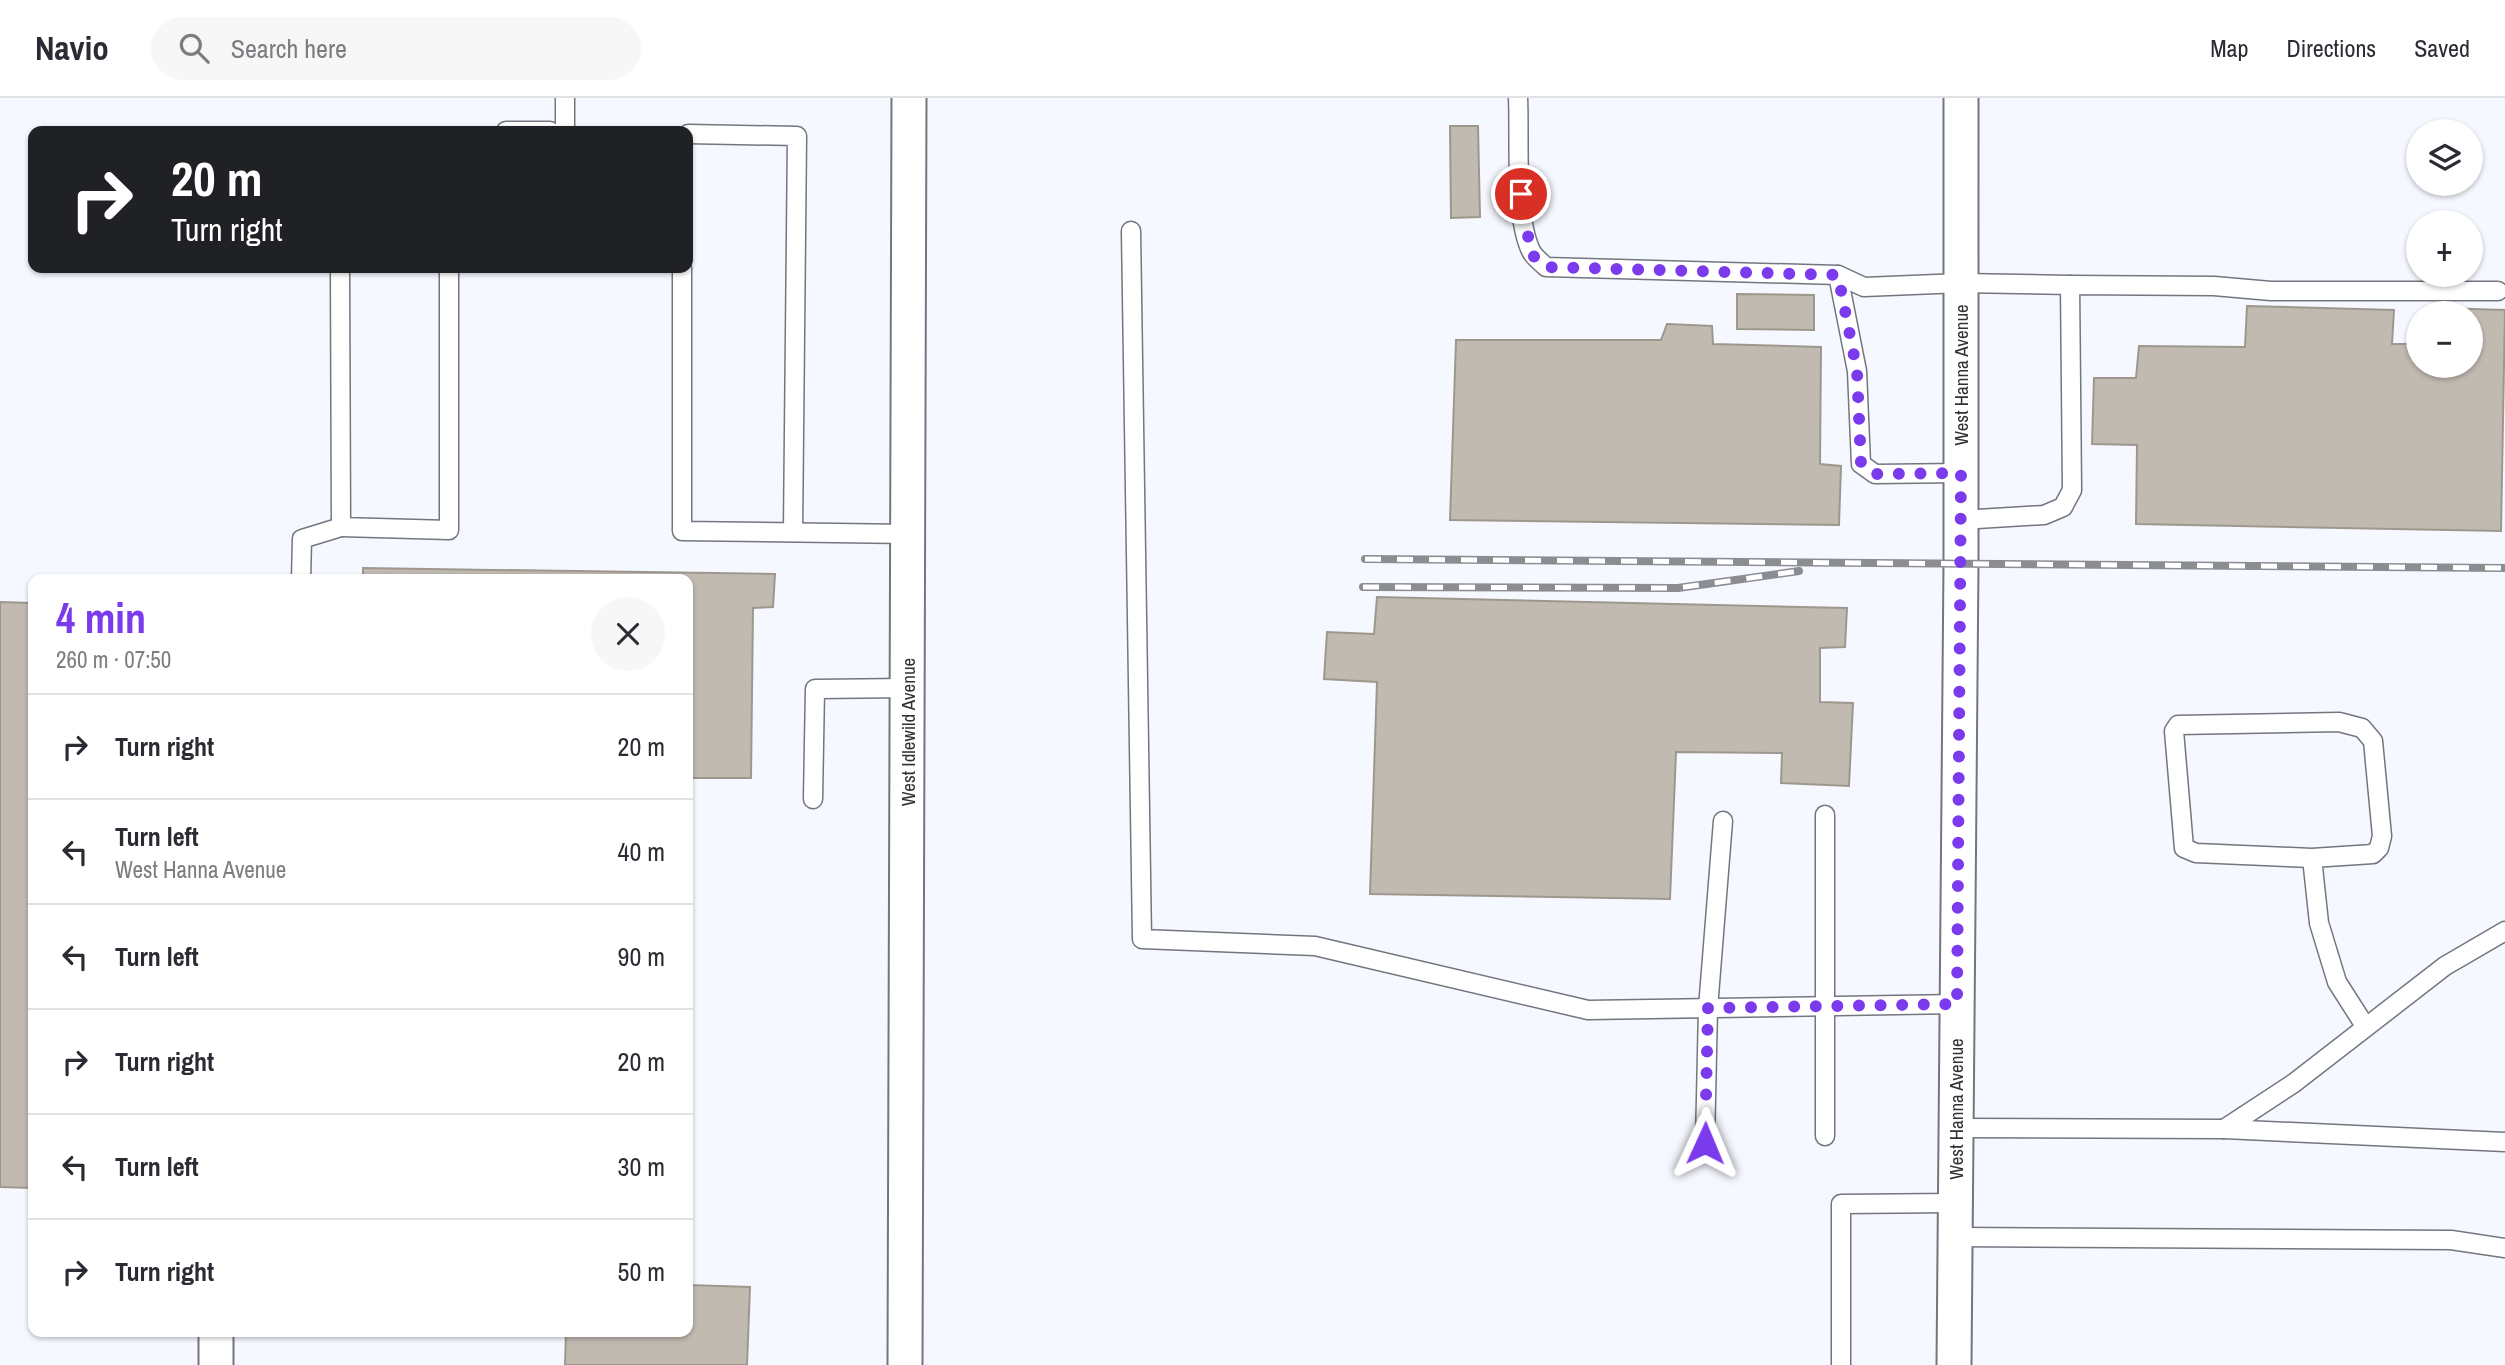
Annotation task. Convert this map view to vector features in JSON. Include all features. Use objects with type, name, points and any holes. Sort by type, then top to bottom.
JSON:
[{"type":"street","name":"West Idlewild Avenue","points":[[905,1365],[909,98]]},
{"type":"street","name":"West Hanna Avenue","points":[[1954,1365],[1961,520],[1961,98]]},
{"type":"street","points":[[216,1337],[216,1365]]},
{"type":"lane","points":[[565,98],[565,126]]},
{"type":"lane","points":[[1518,98],[1521,194],[1527,238],[1531,254],[1546,267],[1838,275],[1864,287],[1961,283],[2214,286],[2270,292],[2498,292]]},
{"type":"lane","points":[[693,134],[797,136],[793,533]]},
{"type":"lane","points":[[1131,231],[1142,939],[1315,946],[1588,1010],[1957,1004]]},
{"type":"lane","points":[[340,273],[341,527]]},
{"type":"lane","points":[[301,574],[302,539],[341,527],[449,530],[449,273]]},
{"type":"lane","points":[[682,273],[682,531],[908,534]]},
{"type":"lane","points":[[1838,275],[1857,371],[1861,464],[1875,474],[1961,473]]},
{"type":"lane","points":[[1961,520],[2044,515],[2063,507],[2072,490],[2070,285]]},
{"type":"lane","points":[[813,799],[815,690],[908,688]]},
{"type":"lane","points":[[2339,722],[2362,728],[2373,741],[2382,836],[2379,848],[2373,854],[2312,858],[2196,853],[2184,848],[2174,731],[2178,725],[2339,722]]},
{"type":"lane","points":[[1825,815],[1825,1136]]},
{"type":"lane","points":[[1705,1143],[1708,1008],[1723,821]]},
{"type":"lane","points":[[2312,858],[2319,923],[2334,970],[2365,1026]]},
{"type":"lane","points":[[2224,1129],[2294,1083],[2445,966],[2505,931]]},
{"type":"lane","points":[[1956,1128],[2224,1129],[2505,1142]]},
{"type":"lane","points":[[1841,1365],[1841,1204],[1955,1203]]},
{"type":"lane","points":[[1955,1237],[2451,1240],[2505,1248]]},
{"type":"building","points":[[1450,126],[1478,126],[1480,217],[1451,218]]},
{"type":"building","points":[[1737,294],[1814,295],[1814,330],[1737,329]]},
{"type":"building","points":[[2247,306],[2394,310],[2392,344],[2406,344],[2406,378],[2483,378],[2483,309],[2505,310],[2501,531],[2136,524],[2137,445],[2092,444],[2094,378],[2136,378],[2139,346],[2245,347]]},
{"type":"building","points":[[1667,324],[1712,326],[1713,344],[1821,347],[1820,464],[1841,466],[1839,525],[1450,520],[1456,340],[1661,340]]},
{"type":"building","points":[[363,568],[775,574],[773,607],[753,608],[751,778],[693,778],[693,574],[363,574]]},
{"type":"building","points":[[1377,597],[1847,608],[1845,647],[1820,648],[1820,702],[1853,703],[1849,786],[1781,783],[1782,753],[1676,752],[1670,899],[1370,894],[1377,682],[1324,679],[1327,632],[1374,634]]},
{"type":"building","points":[[0,602],[28,603],[28,1188],[0,1187]]},
{"type":"building","points":[[693,1285],[750,1287],[747,1365],[565,1365],[566,1337],[693,1337]]},
{"type":"railway","points":[[1365,559],[2505,568]]},
{"type":"railway","points":[[1363,587],[1678,588],[1799,571]]},
{"type":"route","points":[[1521,194],[1531,254],[1546,267],[1838,275],[1857,371],[1861,464],[1875,474],[1961,473],[1957,1004],[1708,1008],[1705,1143]]}]
